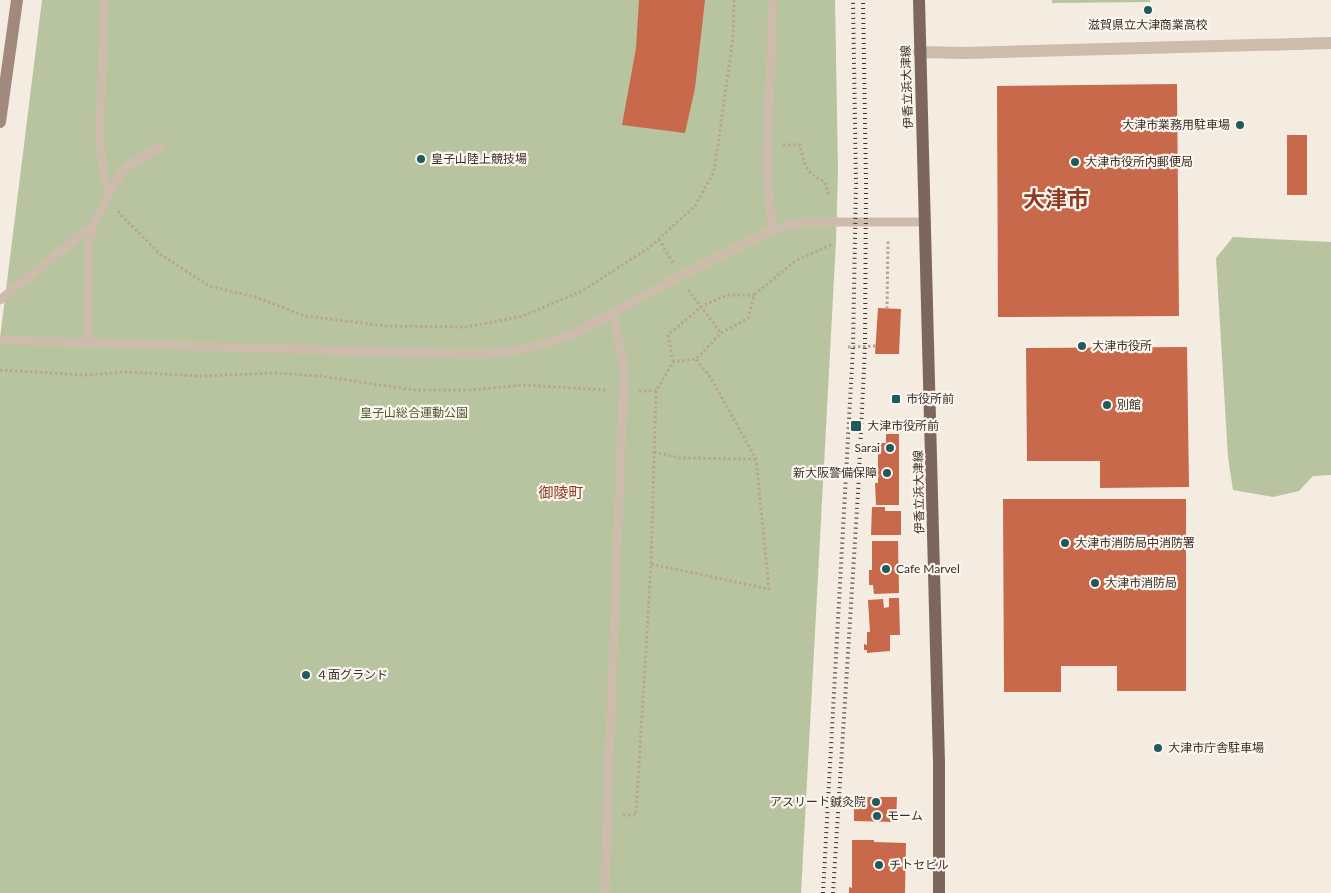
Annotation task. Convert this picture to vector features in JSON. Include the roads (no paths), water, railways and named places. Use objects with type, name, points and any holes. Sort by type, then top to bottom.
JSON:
[{"type":"main road","name":"伊香立浜大津線","points":[[918,0],[926,222],[939,763],[940,893]]},
{"type":"street","points":[[0,122],[17,0]]},
{"type":"street","points":[[919,52],[964,53],[1331,43]]},
{"type":"lane","points":[[104,0],[100,141],[103,171],[109,192]]},
{"type":"lane","points":[[772,230],[767,144],[773,0]]},
{"type":"lane","points":[[88,343],[89,246],[93,225],[121,172],[139,158],[161,147]]},
{"type":"lane","points":[[0,340],[343,352],[490,354],[548,343],[576,333],[680,276],[772,230],[802,222],[926,222]]},
{"type":"lane","points":[[0,300],[93,225]]},
{"type":"lane","points":[[605,893],[606,816],[624,369],[613,314]]},
{"type":"railway","points":[[823,893],[853,347],[856,183],[853,0]]},
{"type":"railway","points":[[833,893],[858,493],[865,347],[866,184],[863,0]]},
{"type":"place","name":"滋賀県立大津商業高校","points":[[1148,10]]},
{"type":"place","name":"大津市業務用駐車場","points":[[1240,125]]},
{"type":"place","name":"皇子山陸上競技場","points":[[421,159]]},
{"type":"place","name":"大津市役所内郵便局","points":[[1075,162]]},
{"type":"place","name":"大津市役所","points":[[1082,346]]},
{"type":"place","name":"市役所前","points":[[896,399]]},
{"type":"place","name":"別館","points":[[1107,405]]},
{"type":"place","name":"大津市役所前","points":[[856,426]]},
{"type":"place","name":"Sarai","points":[[890,448]]},
{"type":"place","name":"新大阪警備保障","points":[[887,473]]},
{"type":"place","name":"大津市消防局中消防署","points":[[1065,543]]},
{"type":"place","name":"Cafe Marvel","points":[[886,569]]},
{"type":"place","name":"大津市消防局","points":[[1095,583]]},
{"type":"place","name":"４面グランド","points":[[306,675]]},
{"type":"place","name":"大津市庁舎駐車場","points":[[1158,748]]},
{"type":"place","name":"アスリート鍼灸院","points":[[876,802]]},
{"type":"place","name":"モーム","points":[[877,816]]},
{"type":"place","name":"チトセビル","points":[[879,865]]},
{"type":"district","name":"大津市","points":[[1056,199]]},
{"type":"district","name":"御陵町","points":[[561,493]]},
{"type":"park label","name":"皇子山総合運動公園","points":[[414,413]]}]
